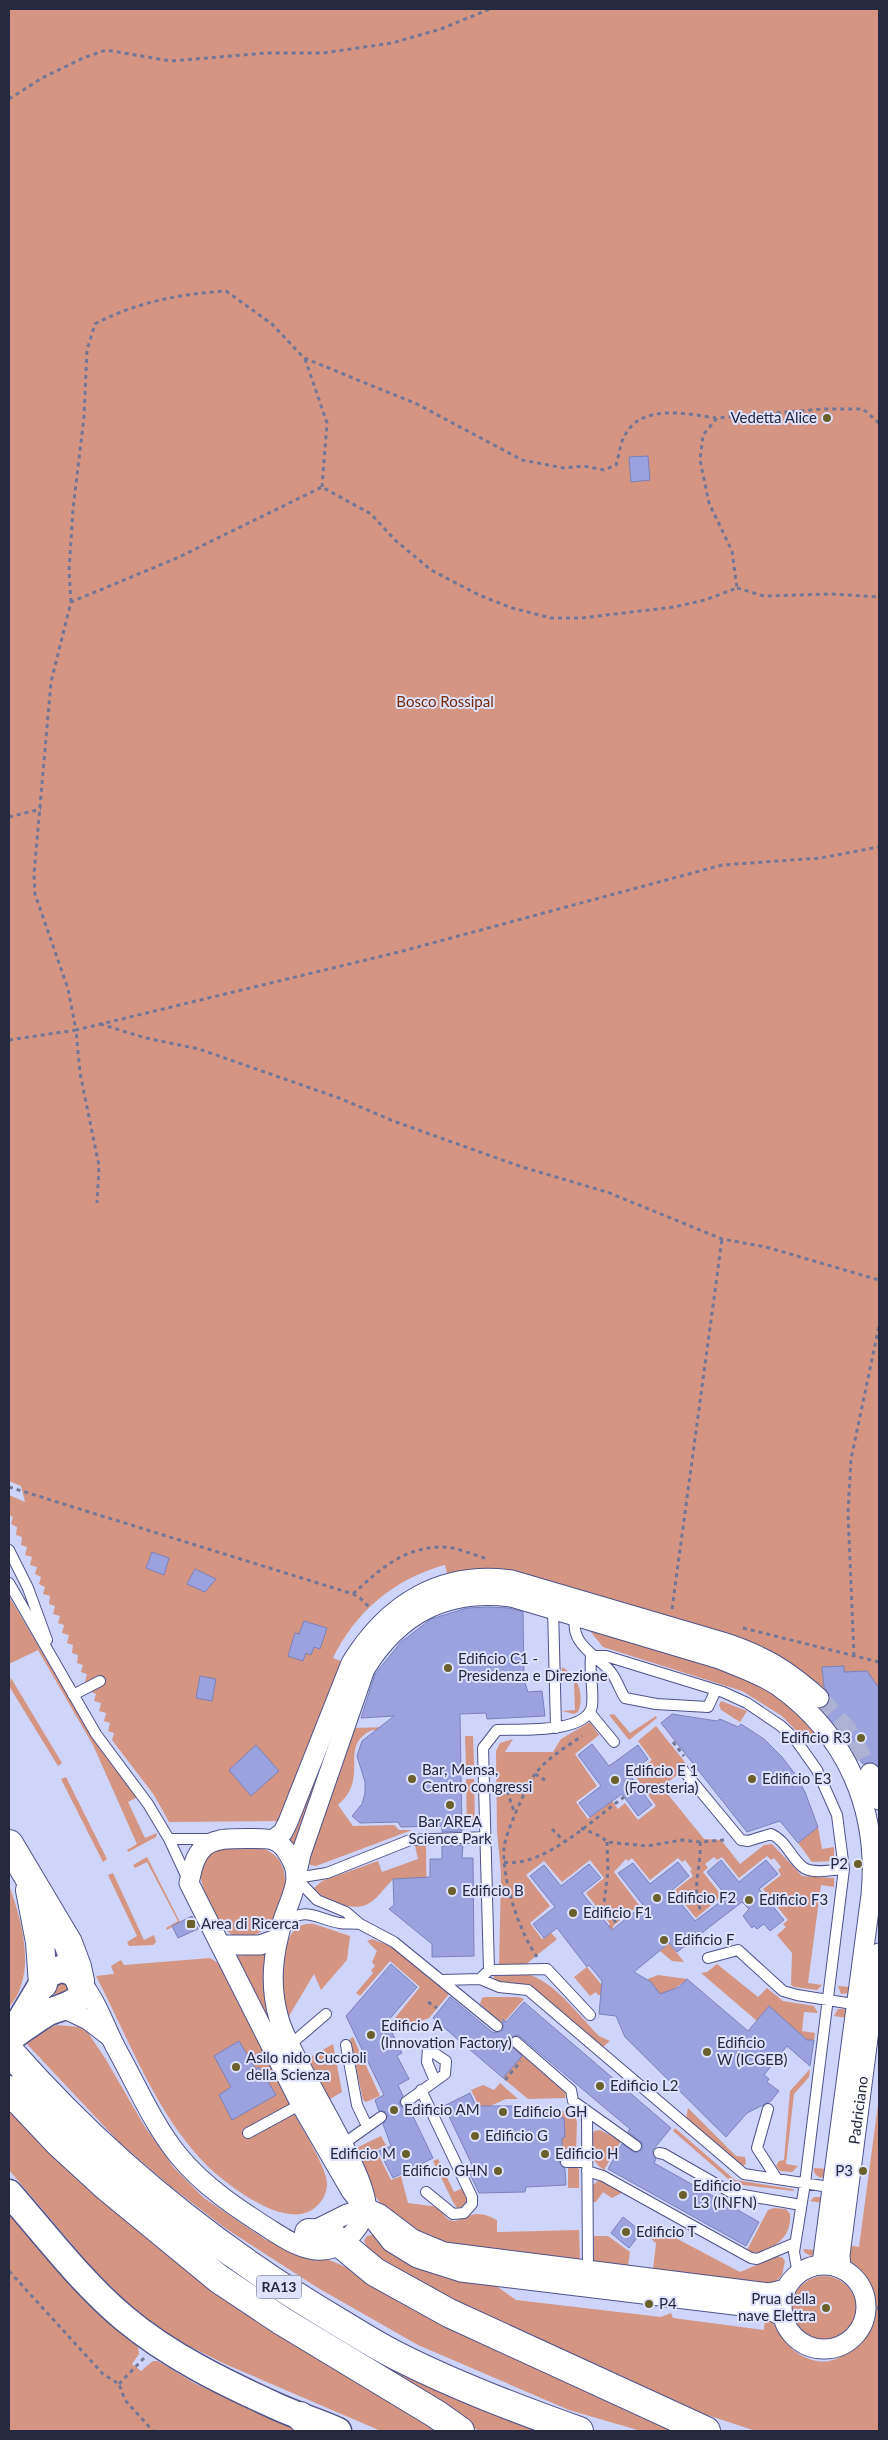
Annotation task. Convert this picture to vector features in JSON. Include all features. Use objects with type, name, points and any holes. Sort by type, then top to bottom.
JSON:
[{"type":"main road","points":[[9,1844],[28,1879],[68,1943],[77,1967],[81,1993],[78,1999],[69,2007],[49,2012],[9,2039]]},
{"type":"main road","points":[[28,1879],[40,1942],[43,1984],[47,2001],[57,2008],[63,2008]]},
{"type":"main road","points":[[9,2039],[49,1974],[60,1969],[72,1972],[80,1982]]},
{"type":"main road","name":"RA13","points":[[13,2076],[59,2143],[107,2187],[218,2279],[282,2321],[436,2414],[460,2431]]},
{"type":"main road","name":"RA13","points":[[13,2076],[95,2142],[146,2188],[217,2244],[284,2290],[396,2356],[487,2398],[579,2431]]},
{"type":"main road","points":[[9,2193],[103,2298],[124,2318],[158,2344],[204,2370],[308,2423],[338,2431]]},
{"type":"main road","points":[[309,2233],[325,2234],[342,2244],[375,2272],[449,2314],[706,2431]]},
{"type":"street","points":[[80,1982],[91,1994],[110,2037],[158,2124],[178,2155],[198,2178],[263,2225],[288,2240],[314,2249],[332,2248],[342,2244],[359,2223],[366,2208],[356,2174],[336,2149],[308,2101],[281,2048],[221,1946],[189,1882],[198,1854],[205,1846],[220,1840],[273,1840],[283,1832],[340,1712],[377,1650],[392,1632],[413,1615],[454,1590],[555,1601],[756,1653],[783,1669],[819,1698]]},
{"type":"street","points":[[555,1601],[576,1616],[719,1659],[750,1671],[776,1686],[798,1702],[834,1742],[861,1794],[872,1844],[871,1895],[864,2005]]},
{"type":"street","points":[[281,2048],[273,1996],[272,1971],[279,1933],[296,1878],[340,1712]]},
{"type":"street","points":[[870,1773],[879,1800]]},
{"type":"street","points":[[273,1840],[284,1849],[291,1860],[296,1878]]},
{"type":"street","points":[[221,1946],[260,1945],[279,1933]]},
{"type":"street","name":"Padriciano","points":[[841,2268],[840,2189],[864,2005],[879,1954]]},
{"type":"street","points":[[63,2008],[88,2020],[110,2037]]},
{"type":"street","points":[[822,2264],[840,2189]]},
{"type":"street","points":[[263,2225],[281,2230],[309,2233],[348,2214],[366,2208],[380,2214],[413,2239],[444,2252],[766,2309],[783,2316]]},
{"type":"street","points":[[588,2279],[769,2293],[792,2281],[809,2267],[822,2264],[841,2268],[852,2275],[860,2284],[873,2308],[857,2334],[847,2343],[828,2349],[808,2346],[796,2339],[788,2328],[783,2316],[783,2297],[792,2281]]},
{"type":"lane","points":[[9,1550],[28,1588],[51,1656]]},
{"type":"lane","points":[[9,1583],[96,1734],[148,1804],[189,1882]]},
{"type":"lane","points":[[555,1601],[556,1728]]},
{"type":"lane","points":[[576,1616],[573,1624],[576,1635],[591,1656],[610,1671],[625,1698],[656,1704],[708,1707],[716,1690]]},
{"type":"lane","points":[[591,1656],[606,1656],[716,1690],[747,1703],[781,1726],[804,1752],[817,1770],[837,1815],[844,1869],[805,2183],[795,2243],[792,2281]]},
{"type":"lane","points":[[489,1970],[483,1748],[497,1730],[556,1728],[579,1721],[590,1713],[592,1704],[591,1656]]},
{"type":"lane","points":[[73,1695],[100,1681]]},
{"type":"lane","points":[[590,1713],[614,1742]]},
{"type":"lane","points":[[683,1770],[741,1840],[748,1841],[771,1834],[778,1837],[804,1868],[814,1870],[844,1869]]},
{"type":"lane","points":[[296,1878],[327,1873],[410,1840],[486,1837]]},
{"type":"lane","points":[[168,1839],[220,1840]]},
{"type":"lane","points":[[296,1878],[317,1900],[346,1912],[360,1924],[394,1942],[497,2026]]},
{"type":"lane","points":[[279,1933],[291,1918],[310,1914],[340,1923],[360,1924]]},
{"type":"lane","points":[[708,1958],[738,1950],[783,1991],[797,1995],[864,2005]]},
{"type":"lane","points":[[480,1979],[489,1970],[547,1969],[590,2014]]},
{"type":"lane","points":[[442,1980],[480,1979],[499,1987],[528,1990],[744,2174],[840,2189]]},
{"type":"lane","points":[[281,2048],[298,2038],[326,2014]]},
{"type":"lane","points":[[516,2042],[571,2090],[573,2101],[587,2113],[636,2146]]},
{"type":"lane","points":[[346,2045],[357,2105],[367,2126]]},
{"type":"lane","points":[[406,2102],[435,2081]]},
{"type":"lane","points":[[421,2090],[472,2197],[472,2204],[464,2213],[453,2214],[426,2192]]},
{"type":"lane","points":[[248,2133],[308,2101]]},
{"type":"lane","points":[[768,2108],[757,2148],[777,2179]]},
{"type":"lane","points":[[587,2113],[588,2279]]},
{"type":"lane","points":[[336,2149],[381,2117]]},
{"type":"lane","points":[[659,2153],[664,2154],[732,2193],[801,2204]]},
{"type":"lane","points":[[566,2162],[587,2166],[751,2258],[757,2259],[795,2243]]},
{"type":"path","points":[[9,99],[42,78],[83,58],[106,50],[171,61],[267,53],[323,53],[392,43],[442,29],[490,9]]},
{"type":"path","points":[[97,1203],[99,1166],[80,1073],[76,1030],[68,989],[35,894],[34,874],[51,682],[71,602],[69,571],[73,509],[84,416],[87,350],[95,324],[112,315],[161,298],[226,291],[272,324],[304,358],[327,423],[322,487]]},
{"type":"path","points":[[304,358],[417,404],[522,460],[564,468],[583,466],[604,470],[616,465],[625,435],[645,417],[677,412],[717,418],[822,409],[863,408],[879,423]]},
{"type":"path","points":[[717,418],[703,435],[700,460],[709,504],[732,551],[737,588]]},
{"type":"path","points":[[322,487],[371,514],[395,540],[431,570],[487,598],[512,608],[551,618],[581,618],[674,607],[705,600],[737,588],[764,596],[830,594],[879,598]]},
{"type":"path","points":[[71,602],[177,558],[322,487]]},
{"type":"path","points":[[9,817],[41,810]]},
{"type":"path","points":[[9,1040],[76,1030],[399,952],[722,865],[820,858],[879,846]]},
{"type":"path","points":[[99,1023],[146,1038],[199,1049],[339,1098],[396,1122],[522,1167],[607,1192],[722,1239],[766,1247],[879,1280]]},
{"type":"path","points":[[672,1610],[722,1239]]},
{"type":"path","points":[[854,1656],[848,1513],[851,1459],[879,1326]]},
{"type":"path","points":[[9,1486],[360,1598],[368,1606]]},
{"type":"path","points":[[547,1969],[528,1943],[516,1912],[505,1862],[504,1847],[515,1814],[535,1774],[560,1752],[588,1732]]},
{"type":"path","points":[[673,1742],[685,1757]]},
{"type":"path","points":[[535,1774],[545,1780]]},
{"type":"path","points":[[507,1791],[515,1814]]},
{"type":"path","points":[[505,1862],[527,1861],[548,1853],[624,1797]]},
{"type":"path","points":[[581,1828],[602,1837],[606,1842],[608,1870],[604,1904],[616,1923]]},
{"type":"path","points":[[552,1829],[564,1840]]},
{"type":"path","points":[[606,1842],[647,1846],[682,1840],[722,1842],[734,1832]]},
{"type":"path","points":[[700,1842],[697,1893],[698,1904],[702,1912]]},
{"type":"path","points":[[428,2002],[437,2008]]},
{"type":"path","points":[[505,2080],[525,2056]]},
{"type":"path","points":[[9,2271],[102,2374],[119,2384],[125,2400],[152,2431]]},
{"type":"path","points":[[119,2384],[158,2344]]},
{"type":"green space","name":"Bosco Rossipal","points":[[9,9],[879,9],[879,1688],[866,1671],[844,1672],[822,1667],[824,1685],[831,1688],[825,1694],[448,1577],[445,1565],[409,1579],[378,1599],[342,1641],[333,1658],[345,1663],[281,1821],[169,1822],[154,1795],[112,1740],[114,1733],[108,1731],[110,1723],[104,1721],[106,1713],[99,1711],[101,1703],[94,1701],[96,1694],[89,1691],[85,1682],[87,1674],[81,1672],[83,1665],[77,1663],[78,1655],[72,1653],[73,1645],[67,1643],[69,1635],[62,1633],[64,1625],[58,1623],[60,1616],[53,1614],[55,1606],[49,1604],[50,1596],[43,1594],[45,1587],[39,1584],[41,1577],[35,1574],[37,1567],[30,1565],[32,1557],[25,1555],[27,1547],[21,1545],[22,1537],[16,1535],[17,1527],[11,1524],[13,1517],[9,1515],[9,1495],[25,1502],[21,1486],[9,1481]]},
{"type":"green space","points":[[9,1596],[95,1742],[138,1797],[128,1802],[145,1838],[157,1833],[156,1837],[128,1852],[127,1850],[137,1844],[93,1745],[38,1650],[9,1664]]},
{"type":"green space","points":[[593,1627],[692,1655],[749,1677],[779,1695],[805,1716],[826,1741],[843,1769],[856,1800],[863,1832],[867,1865],[858,1963],[851,1993],[841,1994],[838,1986],[851,1987],[860,1920],[864,1857],[860,1826],[853,1796],[839,1766],[819,1736],[809,1744],[782,1716],[742,1691],[603,1647],[590,1631]]},
{"type":"green space","points":[[562,1667],[572,1675],[579,1686],[580,1706],[578,1712],[574,1714],[562,1711],[575,1710],[574,1681],[561,1681]]},
{"type":"green space","points":[[11,1678],[62,1763],[58,1766],[9,1686]]},
{"type":"green space","points":[[721,1701],[747,1711],[740,1722],[721,1710],[719,1705]]},
{"type":"green space","points":[[614,1714],[630,1733],[656,1716],[657,1718],[629,1740],[609,1715]]},
{"type":"green space","points":[[590,1722],[599,1735],[575,1754],[597,1786],[576,1802],[588,1819],[612,1801],[618,1809],[625,1803],[638,1820],[656,1806],[634,1774],[652,1760],[638,1741],[656,1726],[688,1766],[662,1787],[704,1839],[721,1840],[740,1864],[764,1845],[772,1844],[802,1876],[834,1878],[834,1887],[821,1885],[808,1983],[822,1985],[817,1990],[791,1985],[792,1953],[777,1935],[786,1927],[783,1924],[788,1920],[763,1889],[781,1875],[778,1870],[781,1867],[774,1858],[771,1860],[767,1856],[739,1878],[722,1857],[717,1860],[714,1857],[705,1864],[708,1868],[703,1872],[722,1896],[696,1918],[674,1891],[693,1876],[690,1871],[692,1869],[685,1860],[682,1862],[678,1858],[650,1880],[632,1858],[628,1861],[626,1859],[614,1872],[639,1905],[614,1925],[612,1930],[621,1942],[604,1929],[610,1924],[586,1893],[604,1878],[590,1860],[562,1882],[544,1861],[526,1875],[550,1906],[530,1923],[542,1939],[551,1933],[557,1939],[525,1965],[499,1967],[501,1873],[497,1832],[496,1751],[500,1743],[513,1739],[505,1752],[553,1752],[561,1739]]},
{"type":"green space","points":[[394,1727],[381,1731],[372,1730],[362,1737],[357,1745],[355,1754],[352,1783],[348,1794],[338,1805],[353,1826],[394,1825],[399,1830],[412,1830],[316,1866],[310,1865],[306,1860],[351,1728]]},
{"type":"green space","points":[[334,1733],[295,1844],[291,1843],[287,1836]]},
{"type":"green space","points":[[465,1736],[473,1736],[474,1765],[466,1765]]},
{"type":"green space","points":[[66,1777],[107,1859],[103,1862],[61,1779]]},
{"type":"green space","points":[[466,1779],[474,1779],[475,1821],[472,1827],[467,1829]]},
{"type":"green space","points":[[818,1827],[822,1849],[834,1847],[834,1861],[812,1862],[798,1843]]},
{"type":"green space","points":[[415,1846],[426,1846],[427,1924],[409,1878],[393,1879],[375,1899],[363,1906],[356,1907],[334,1902],[314,1888],[322,1881],[378,1861],[382,1872],[418,1859]]},
{"type":"green space","points":[[257,1847],[275,1856],[284,1871],[284,1890],[279,1909],[268,1925],[254,1936],[239,1937],[223,1927],[216,1916],[201,1881],[201,1866],[204,1859],[210,1853],[218,1849]]},
{"type":"green space","points":[[147,1857],[180,1922],[167,1930],[166,1928],[178,1921],[147,1862],[135,1868],[133,1865]]},
{"type":"green space","points":[[113,1873],[144,1940],[154,1935],[156,1942],[153,1945],[129,1946],[127,1942],[137,1936],[108,1875]]},
{"type":"green space","points":[[9,1885],[21,1924],[25,1965],[19,1991],[9,2008]]},
{"type":"green space","points":[[305,1924],[314,1924],[350,1936],[347,1960],[321,1990],[314,1974],[289,2016],[294,2035],[279,1996],[279,1982],[289,1938],[298,1927]]},
{"type":"green space","points":[[372,1939],[393,1947],[450,1993],[429,2018],[395,2031],[391,2023],[420,1987],[390,1961],[360,1996],[356,1993],[373,1973],[371,1970],[375,1966],[372,1962],[377,1951],[367,1941]]},
{"type":"green space","points":[[669,1943],[684,1962],[672,1961],[660,1951]]},
{"type":"green space","points":[[269,1953],[276,2037],[235,1956]]},
{"type":"green space","points":[[210,1958],[220,1964],[290,2104],[242,2130],[248,2138],[294,2113],[320,2161],[327,2181],[327,2188],[323,2199],[318,2205],[307,2212],[294,2214],[265,2207],[225,2181],[195,2153],[162,2106],[147,2080],[96,1976],[114,1974],[111,1966],[121,1960],[124,1965]]},
{"type":"green space","points":[[717,1964],[758,1997],[767,1988],[783,2001],[814,2006],[818,2013],[804,2012],[802,2031],[815,2033],[814,2040],[807,2040],[769,2007],[757,2021],[701,1973],[707,1972]]},
{"type":"green space","points":[[587,1967],[609,1994],[598,1995],[596,1992],[590,1996],[574,1977]]},
{"type":"green space","points":[[524,1974],[534,1976],[544,1982],[564,1999],[599,2036],[610,2041],[602,2048],[530,1986],[501,1983],[494,1978],[494,1976]]},
{"type":"green space","points":[[658,1975],[687,1979],[655,2000],[655,1987],[649,1981],[643,1981]]},
{"type":"green space","points":[[62,1978],[71,1991],[56,1996],[52,1989]]},
{"type":"green space","points":[[518,1997],[524,1999],[505,2021],[501,2022],[480,2004],[482,1998]]},
{"type":"green space","points":[[838,2009],[844,2009],[849,2015],[829,2172],[821,2178],[817,2176],[814,2168],[828,2169],[847,2018],[834,2016]]},
{"type":"green space","points":[[57,2025],[79,2027],[88,2033],[105,2058],[145,2127],[174,2168],[204,2198],[266,2240],[298,2248],[339,2264],[682,2431],[641,2431],[569,2410],[418,2345],[318,2288],[225,2228],[170,2186],[119,2142],[26,2043],[45,2030]]},
{"type":"green space","points":[[353,2037],[380,2096],[366,2102],[363,2100],[350,2039]]},
{"type":"green space","points":[[333,2044],[342,2092],[330,2099],[344,2127],[299,2045],[309,2058]]},
{"type":"green space","points":[[513,2046],[566,2092],[565,2098],[528,2099],[503,2078]]},
{"type":"green space","points":[[810,2069],[809,2077],[794,2094],[786,2164],[798,2166],[792,2172],[780,2171],[776,2166],[779,2161],[784,2160],[790,2091]]},
{"type":"green space","points":[[500,2083],[518,2099],[506,2099],[481,2110],[471,2090],[483,2085],[494,2090]]},
{"type":"green space","points":[[879,2097],[879,2431],[756,2431],[698,2412],[414,2285],[370,2252],[364,2241],[367,2236],[372,2235],[396,2254],[488,2280],[516,2300],[661,2317],[671,2313],[673,2318],[764,2330],[765,2314],[788,2345],[799,2354],[818,2361],[835,2360],[848,2351],[858,2337],[864,2319],[865,2299],[860,2279],[849,2259],[847,2245],[859,2247]]},
{"type":"green space","points":[[9,2106],[445,2431],[381,2431],[225,2364],[173,2338],[145,2320],[92,2268],[9,2170]]},
{"type":"green space","points":[[688,2108],[736,2156],[745,2157],[746,2164],[742,2166],[686,2119]]},
{"type":"green space","points":[[543,2111],[567,2111],[574,2114],[577,2122],[576,2157],[562,2157],[562,2138],[542,2118]]},
{"type":"green space","points":[[675,2128],[735,2180],[793,2189],[794,2191],[734,2184],[673,2131]]},
{"type":"green space","points":[[600,2130],[621,2141],[604,2170],[593,2158],[590,2147],[594,2131]]},
{"type":"green space","points":[[381,2136],[386,2145],[376,2150],[391,2180],[401,2176],[408,2203],[439,2207],[444,2215],[452,2221],[478,2214],[488,2216],[497,2220],[497,2232],[579,2230],[580,2260],[491,2253],[462,2248],[434,2240],[408,2228],[386,2210],[368,2185],[354,2149]]},
{"type":"green space","points":[[438,2159],[454,2192],[463,2188],[467,2198],[464,2206],[457,2208],[453,2202],[433,2161]]},
{"type":"green space","points":[[568,2166],[576,2166],[579,2169],[579,2188],[568,2188]]},
{"type":"green space","points":[[598,2181],[603,2181],[623,2192],[612,2198],[603,2192],[596,2202],[592,2202],[593,2185]]},
{"type":"green space","points":[[814,2197],[820,2197],[825,2203],[818,2250],[811,2256],[805,2253],[803,2249],[817,2250],[823,2203],[810,2201]]},
{"type":"green space","points":[[774,2208],[786,2209],[790,2214],[789,2227],[784,2237],[781,2241],[762,2251],[754,2253],[747,2250],[768,2210]]},
{"type":"green space","points":[[9,2214],[92,2307],[138,2347],[139,2354],[132,2364],[141,2371],[153,2361],[158,2361],[194,2383],[300,2431],[9,2431]]},
{"type":"green space","points":[[651,2225],[740,2272],[776,2257],[782,2257],[785,2261],[782,2275],[774,2284],[653,2270],[656,2243],[645,2234]]},
{"type":"green space","points":[[594,2236],[608,2236],[630,2252],[628,2266],[594,2262]]},
{"type":"green space","points":[[211,2258],[295,2310],[549,2431],[479,2431],[291,2314]]},
{"type":"green space","points":[[824,2276],[836,2279],[847,2285],[853,2296],[856,2308],[853,2320],[847,2331],[836,2337],[824,2340],[812,2337],[801,2331],[795,2320],[792,2308],[795,2296],[801,2285],[812,2279]]},
{"type":"building","points":[[648,456],[650,480],[631,482],[629,457]]},
{"type":"building","points":[[152,1552],[169,1558],[164,1575],[146,1568]]},
{"type":"building","points":[[195,1569],[216,1579],[205,1592],[187,1584]]},
{"type":"building","name":"Edificio C1 - Presidenza e Direzione","points":[[467,1608],[509,1608],[523,1612],[524,1680],[528,1692],[542,1691],[545,1716],[487,1719],[486,1713],[460,1714],[462,1831],[442,1832],[442,1826],[401,1827],[398,1822],[360,1823],[352,1816],[362,1804],[365,1793],[365,1782],[357,1756],[362,1741],[394,1716],[361,1718],[375,1674],[401,1642],[431,1619]]},
{"type":"building","points":[[304,1621],[327,1628],[320,1649],[314,1647],[311,1655],[306,1653],[303,1661],[288,1656],[295,1633],[299,1634]]},
{"type":"building","name":"Edificio R3","points":[[844,1666],[844,1672],[867,1671],[879,1688],[879,1767],[872,1762],[863,1764],[821,1709],[827,1706],[830,1700],[829,1694],[824,1687],[822,1667]]},
{"type":"building","points":[[200,1676],[216,1679],[212,1701],[196,1698]]},
{"type":"building","name":"Edificio E3","points":[[672,1714],[717,1721],[720,1719],[738,1727],[741,1724],[764,1739],[782,1757],[795,1774],[805,1792],[818,1827],[798,1843],[780,1821],[747,1832],[661,1723]]},
{"type":"building","name":"Edificio E 1 (Foresteria)","points":[[592,1744],[609,1766],[638,1745],[648,1759],[629,1774],[652,1805],[638,1816],[622,1794],[590,1817],[579,1803],[601,1786],[578,1755]]},
{"type":"building","points":[[256,1745],[279,1771],[251,1796],[229,1770]]},
{"type":"building","name":"Edificio B","points":[[463,1845],[462,1858],[473,1858],[474,1956],[432,1957],[432,1944],[389,1909],[394,1905],[393,1879],[430,1877],[430,1859],[442,1859],[442,1846]]},
{"type":"building","points":[[721,1860],[739,1882],[766,1860],[778,1874],[759,1889],[784,1920],[770,1931],[764,1924],[757,1929],[754,1926],[752,1928],[743,1916],[749,1909],[742,1902],[677,1952],[669,1943],[634,1972],[651,1982],[660,1994],[679,1987],[687,1979],[748,2031],[769,2006],[807,2040],[814,2040],[810,2066],[787,2046],[764,2075],[769,2079],[767,2082],[779,2091],[771,2101],[747,2113],[726,2137],[625,2037],[616,2016],[599,2014],[602,1981],[589,1965],[587,1967],[557,1928],[544,1938],[533,1924],[555,1907],[530,1876],[544,1865],[561,1886],[589,1864],[601,1878],[582,1893],[612,1930],[643,1905],[618,1873],[633,1863],[650,1884],[678,1862],[689,1876],[671,1891],[695,1921],[727,1897],[707,1872]]},
{"type":"building","points":[[192,1916],[198,1929],[178,1938],[172,1926]]},
{"type":"building","points":[[391,1964],[417,1987],[387,2022],[402,2053],[397,2056],[409,2079],[398,2085],[403,2096],[399,2103],[403,2108],[409,2108],[433,2158],[393,2178],[379,2151],[391,2146],[383,2124],[388,2116],[384,2111],[379,2111],[375,2100],[384,2095],[346,2016]]},
{"type":"building","points":[[450,1997],[492,2032],[496,2033],[503,2030],[503,2019],[506,2022],[524,2002],[671,2128],[652,2151],[656,2159],[654,2163],[759,2222],[746,2246],[608,2169],[622,2144],[636,2153],[642,2150],[642,2143],[628,2132],[630,2129],[518,2035],[511,2037],[509,2044],[522,2056],[503,2078],[433,2018]]},
{"type":"building","points":[[239,2041],[256,2069],[259,2067],[276,2095],[232,2120],[219,2095],[231,2087],[214,2056]]},
{"type":"building","points":[[470,2093],[476,2106],[517,2106],[518,2115],[542,2114],[542,2118],[564,2118],[565,2137],[562,2138],[562,2156],[559,2162],[565,2169],[566,2185],[526,2187],[525,2192],[479,2193],[469,2172],[474,2169],[444,2106]]},
{"type":"building","name":"Edificio T","points":[[623,2217],[642,2232],[629,2248],[611,2233]]},
{"type":"tunnel","points":[[819,1698],[847,1729],[870,1773]]},
{"type":"place","name":"Vedetta Alice","points":[[827,418]]},
{"type":"place","name":"Edificio C1 - Presidenza e Direzione","points":[[448,1668]]},
{"type":"place","name":"Edificio R3","points":[[861,1738]]},
{"type":"place","name":"Bar, Mensa, Centro congressi","points":[[412,1779]]},
{"type":"place","name":"Edificio E3","points":[[752,1779]]},
{"type":"place","name":"Edificio E 1 (Foresteria)","points":[[615,1780]]},
{"type":"place","name":"Bar AREA Science Park","points":[[450,1805]]},
{"type":"place","name":"P2","points":[[858,1864]]},
{"type":"place","name":"Edificio B","points":[[452,1891]]},
{"type":"place","name":"Edificio F2","points":[[657,1898]]},
{"type":"place","name":"Edificio F3","points":[[749,1900]]},
{"type":"place","name":"Edificio F1","points":[[573,1913]]},
{"type":"place","name":"Area di Ricerca","points":[[191,1924]]},
{"type":"place","name":"Edificio F","points":[[664,1940]]},
{"type":"place","name":"Edificio A (Innovation Factory)","points":[[371,2035]]},
{"type":"place","name":"Edificio W (ICGEB)","points":[[707,2052]]},
{"type":"place","name":"Asilo nido Cuccioli della Scienza","points":[[236,2067]]},
{"type":"place","name":"Edificio L2","points":[[600,2086]]},
{"type":"place","name":"Edificio AM","points":[[394,2110]]},
{"type":"place","name":"Edificio GH","points":[[503,2112]]},
{"type":"place","name":"Edificio G","points":[[475,2136]]},
{"type":"place","name":"Edificio M","points":[[406,2154]]},
{"type":"place","name":"Edificio H","points":[[545,2154]]},
{"type":"place","name":"Edificio GHN","points":[[498,2171]]},
{"type":"place","name":"P3","points":[[863,2171]]},
{"type":"place","name":"Edificio L3 (INFN)","points":[[683,2195]]},
{"type":"place","name":"Edificio T","points":[[626,2232]]},
{"type":"place","name":"P4","points":[[649,2304]]},
{"type":"place","name":"Prua della nave Elettra","points":[[826,2308]]}]
